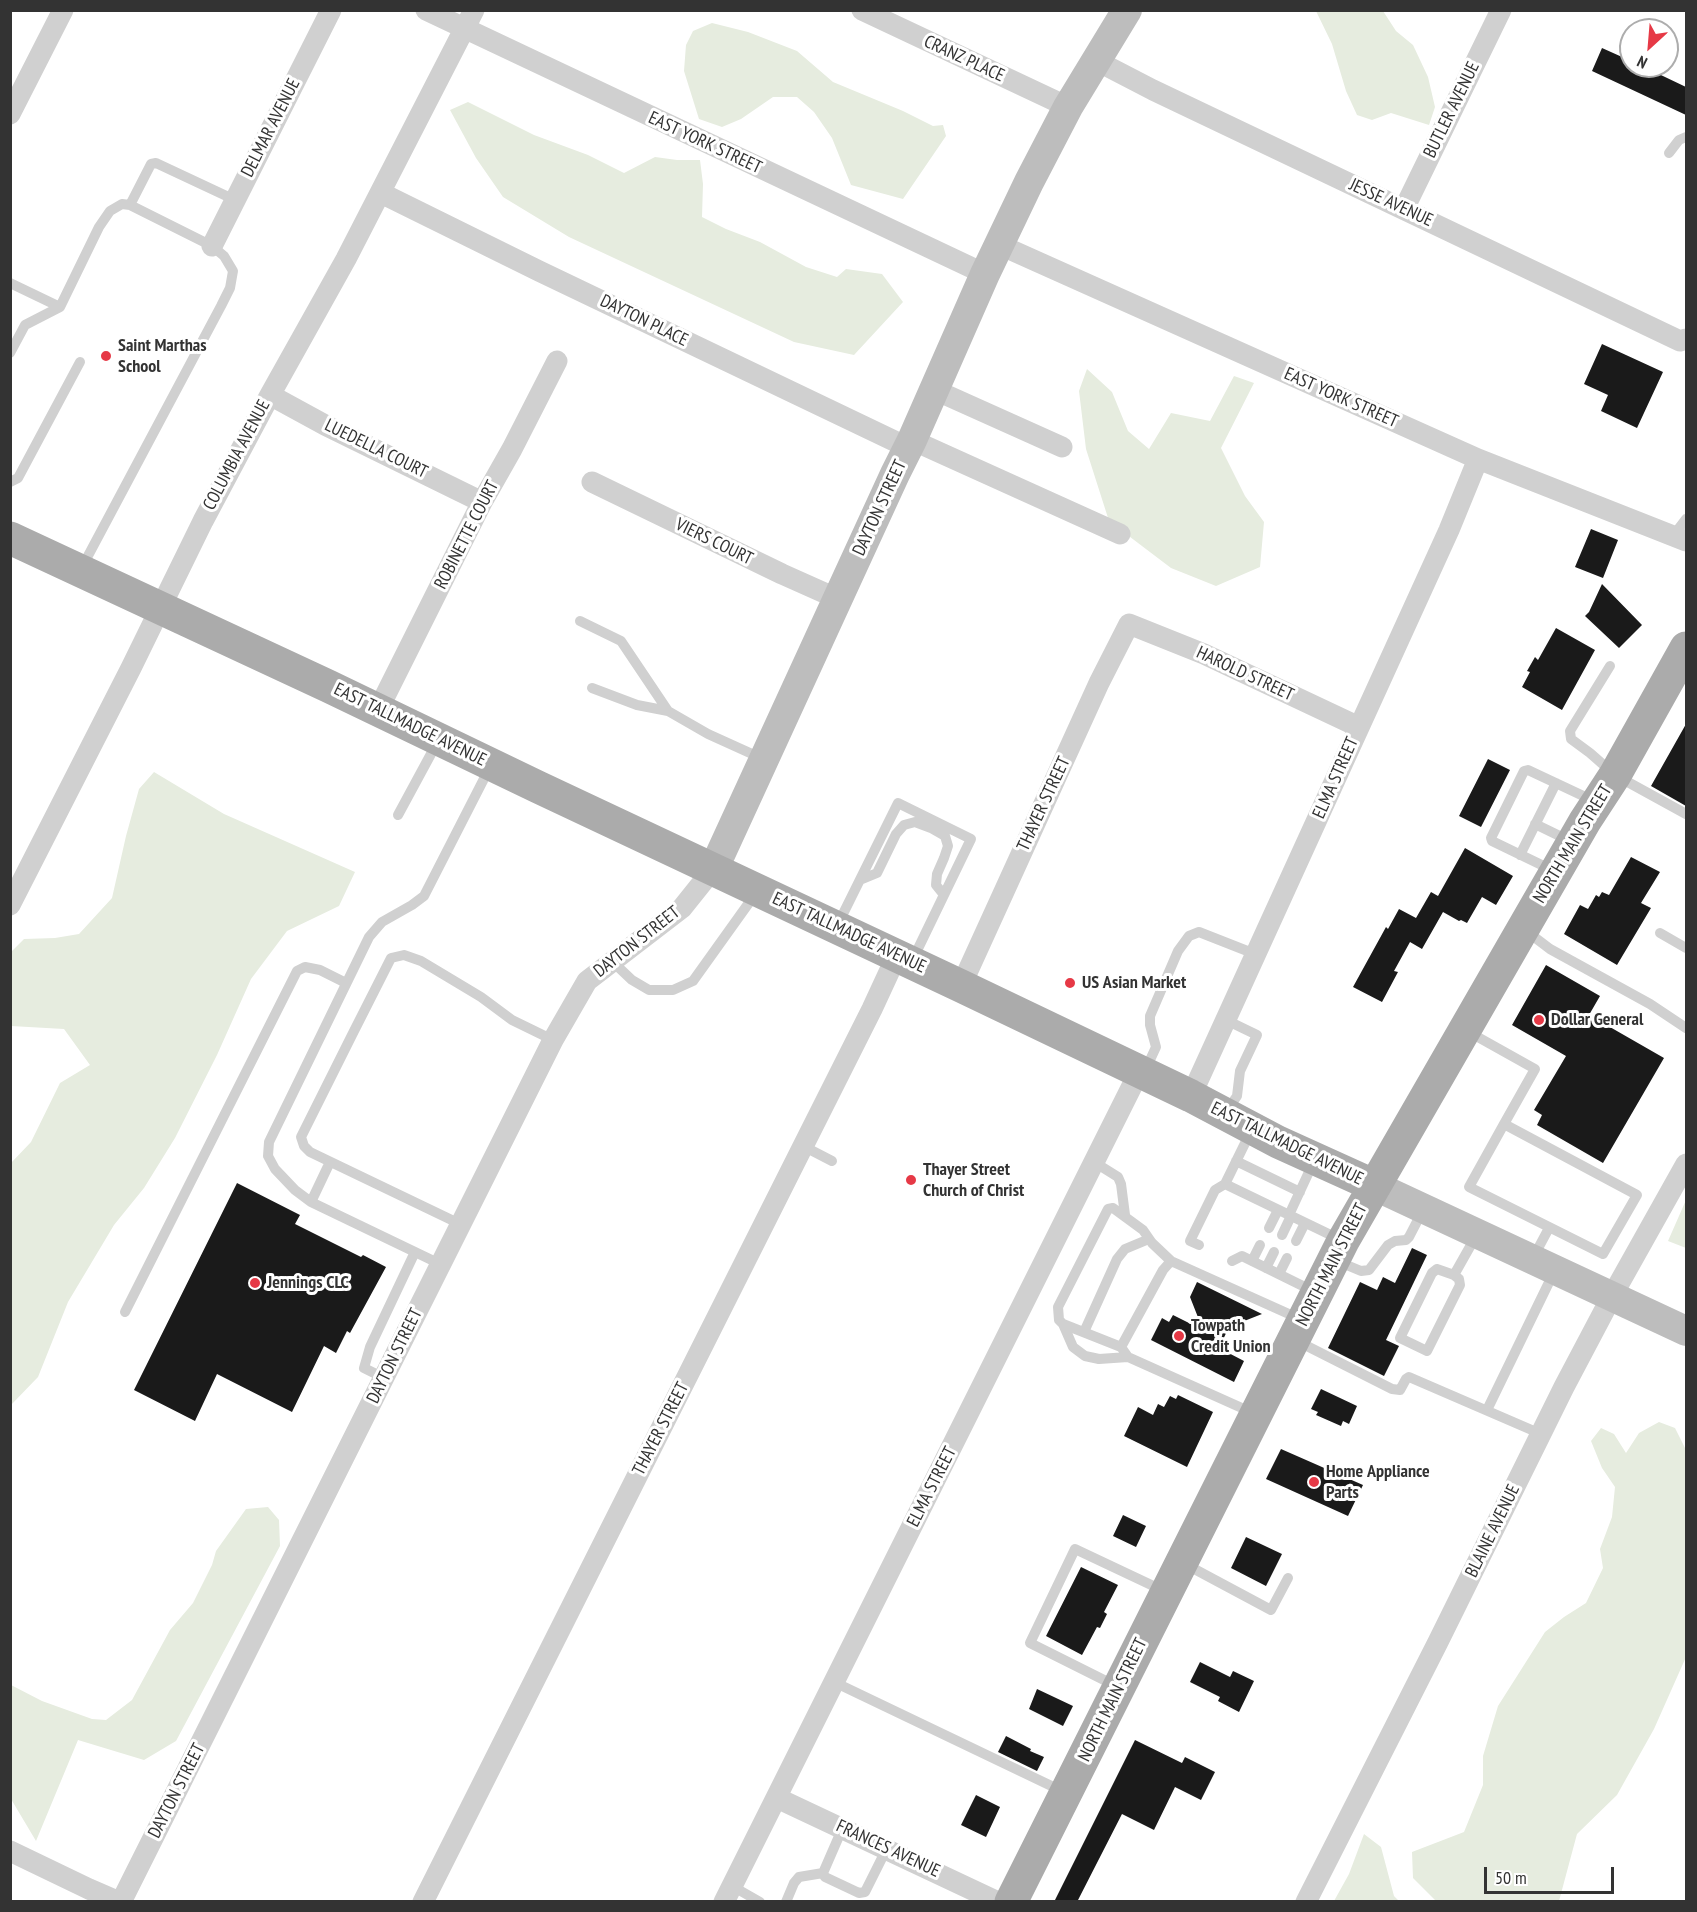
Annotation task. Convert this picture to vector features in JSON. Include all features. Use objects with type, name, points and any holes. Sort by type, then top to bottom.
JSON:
[{"type":"main road","name":"EAST TALLMADGE AVENUE","points":[[10,538],[714,868],[1373,1185]]},
{"type":"main road","name":"NORTH MAIN STREET","points":[[1011,1902],[1338,1250],[1373,1185],[1572,843],[1615,775],[1686,648]]},
{"type":"street","points":[[10,114],[63,10]]},
{"type":"street","name":"DELMAR AVENUE","points":[[212,246],[331,10]]},
{"type":"street","name":"EAST YORK STREET","points":[[426,10],[984,274]]},
{"type":"street","name":"COLUMBIA AVENUE","points":[[10,905],[202,521],[346,259],[474,10]]},
{"type":"street","name":"CRANZ PLACE","points":[[862,10],[1068,107]]},
{"type":"street","name":"DAYTON STREET","points":[[120,1902],[460,1224],[553,1041],[587,981],[682,908],[714,868],[935,390],[984,274],[1068,107],[1127,10]]},
{"type":"street","name":"BUTLER AVENUE","points":[[1404,208],[1501,10]]},
{"type":"street","name":"JESSE AVENUE","points":[[1096,61],[1680,341],[1686,339]]},
{"type":"street","name":"DAYTON PLACE","points":[[381,193],[539,271],[910,444],[1119,534]]},
{"type":"street","name":"EAST YORK STREET","points":[[1000,244],[1478,459],[1680,539]]},
{"type":"street","name":"ROBINETTE COURT","points":[[378,710],[482,502],[557,361]]},
{"type":"street","points":[[935,390],[1062,447]]},
{"type":"street","name":"LUEDELLA COURT","points":[[270,395],[482,502]]},
{"type":"street","name":"ELMA STREET","points":[[1191,1096],[1449,530],[1478,459]]},
{"type":"street","name":"VIERS COURT","points":[[592,482],[838,599]]},
{"type":"street","name":"HAROLD STREET","points":[[1129,624],[1204,654],[1359,727]]},
{"type":"street","name":"THAYER STREET","points":[[961,986],[1099,683],[1129,624]]},
{"type":"street","name":"THAYER STREET","points":[[423,1902],[872,1009],[904,959]]},
{"type":"street","name":"ELMA STREET","points":[[728,1894],[1094,1162],[1141,1073]]},
{"type":"street","name":"BLAINE AVENUE","points":[[1306,1902],[1612,1296],[1686,1164]]},
{"type":"street","name":"EAST TALLMADGE AVENUE","points":[[1373,1185],[1686,1331]]},
{"type":"street","name":"FRANCES AVENUE","points":[[777,1797],[998,1902]]},
{"type":"street","points":[[10,1851],[120,1902]]},
{"type":"lane","points":[[1669,153],[1679,140],[1686,137]]},
{"type":"lane","points":[[130,206],[151,164],[156,163],[235,200]]},
{"type":"lane","points":[[10,353],[25,325],[60,307],[99,226],[110,211],[122,204],[212,246],[224,256],[233,271],[230,288],[80,570]]},
{"type":"lane","points":[[10,283],[60,307]]},
{"type":"lane","points":[[10,482],[18,478],[80,362]]},
{"type":"lane","points":[[1680,539],[1686,519]]},
{"type":"lane","points":[[580,621],[621,641],[668,711]]},
{"type":"lane","points":[[1610,666],[1570,732],[1571,739],[1615,775],[1686,814]]},
{"type":"lane","points":[[592,688],[637,705],[668,711],[708,735],[764,760]]},
{"type":"lane","points":[[398,815],[439,739]]},
{"type":"lane","points":[[440,1264],[310,1202],[275,1169],[268,1156],[269,1142],[375,928],[424,896],[492,764]]},
{"type":"lane","points":[[1555,872],[1492,841],[1491,838],[1524,771],[1528,770],[1597,802]]},
{"type":"lane","points":[[1520,855],[1556,783]]},
{"type":"lane","points":[[837,927],[898,803],[971,839],[944,895],[904,959]]},
{"type":"lane","points":[[860,880],[877,873],[896,834],[904,825],[915,822],[945,837],[948,846],[937,874],[936,885],[944,895]]},
{"type":"lane","points":[[1535,824],[1572,843]]},
{"type":"lane","points":[[612,961],[632,980],[649,990],[673,990],[693,981],[758,890]]},
{"type":"lane","points":[[1523,929],[1550,949],[1650,1004],[1686,1028]]},
{"type":"lane","points":[[1141,1073],[1155,1047],[1150,1017],[1178,951],[1189,936],[1199,932],[1255,954]]},
{"type":"lane","points":[[1660,933],[1686,948]]},
{"type":"lane","points":[[460,1224],[310,1152],[304,1146],[301,1137],[391,958],[404,955],[421,961],[481,997],[512,1020],[553,1041]]},
{"type":"lane","points":[[125,1312],[297,971],[305,967],[320,970],[346,984]]},
{"type":"lane","points":[[1199,1245],[1190,1241],[1215,1190],[1225,1184],[1236,1161],[1237,1096],[1240,1071],[1257,1035],[1226,1020]]},
{"type":"lane","points":[[1465,1029],[1535,1070],[1504,1124],[1469,1187],[1602,1254],[1637,1195],[1504,1124]]},
{"type":"lane","points":[[803,1146],[832,1161]]},
{"type":"lane","points":[[1282,1235],[1316,1159]]},
{"type":"lane","points":[[1236,1161],[1300,1192]]},
{"type":"lane","points":[[310,1202],[330,1162]]},
{"type":"lane","points":[[1094,1162],[1118,1177],[1125,1215]]},
{"type":"lane","points":[[1225,1184],[1305,1223],[1361,1271],[1370,1270],[1388,1245],[1395,1241],[1406,1240],[1423,1208]]},
{"type":"lane","points":[[1128,1357],[1121,1347],[1059,1320],[1058,1307],[1108,1209],[1113,1208],[1143,1230],[1171,1261],[1304,1318],[1392,1389],[1400,1389],[1409,1377],[1541,1434]]},
{"type":"lane","points":[[1269,1228],[1278,1210]]},
{"type":"lane","points":[[1296,1240],[1305,1223]]},
{"type":"lane","points":[[1487,1410],[1544,1264],[1549,1228]]},
{"type":"lane","points":[[1454,1275],[1477,1233]]},
{"type":"lane","points":[[1084,1332],[1117,1260],[1125,1249],[1149,1239]]},
{"type":"lane","points":[[1260,1245],[1242,1259],[1279,1275],[1304,1318]]},
{"type":"lane","points":[[384,1378],[364,1368],[370,1347],[416,1252]]},
{"type":"lane","points":[[1266,1268],[1274,1252]]},
{"type":"lane","points":[[1279,1275],[1287,1258]]},
{"type":"lane","points":[[1121,1347],[1163,1270],[1171,1261]]},
{"type":"lane","points":[[1437,1269],[1454,1275],[1459,1279],[1460,1285],[1426,1350],[1400,1338],[1432,1274],[1437,1269]]},
{"type":"lane","points":[[1064,1324],[1073,1347],[1085,1356],[1099,1359],[1128,1357],[1256,1414]]},
{"type":"lane","points":[[1119,1688],[1030,1643],[1075,1549],[1167,1592]]},
{"type":"lane","points":[[1182,1563],[1271,1610],[1288,1578]]},
{"type":"lane","points":[[834,1682],[1067,1793]]},
{"type":"lane","points":[[823,1873],[843,1827]]},
{"type":"lane","points":[[823,1873],[825,1877],[859,1893],[865,1892],[886,1848]]},
{"type":"lane","points":[[786,1902],[799,1877],[823,1873]]},
{"type":"lane","points":[[728,1894],[760,1902]]},
{"type":"shaded area","points":[[1316,11],[1383,11],[1396,31],[1413,45],[1428,77],[1435,107],[1429,125],[1391,113],[1372,120],[1357,115],[1346,91],[1332,44]]},
{"type":"shaded area","points":[[712,23],[748,32],[797,51],[833,82],[933,126],[943,125],[946,136],[903,199],[851,185],[832,138],[814,112],[797,97],[773,97],[741,119],[722,127],[699,119],[684,71],[686,45],[693,31]]},
{"type":"shaded area","points":[[468,102],[534,135],[588,155],[624,173],[655,157],[700,160],[703,184],[702,217],[760,242],[806,267],[837,277],[846,269],[882,274],[903,302],[854,355],[794,342],[569,237],[503,197],[476,158],[450,110]]},
{"type":"shaded area","points":[[1087,369],[1112,392],[1128,431],[1149,449],[1171,413],[1210,421],[1234,376],[1254,383],[1221,448],[1245,496],[1264,522],[1260,567],[1216,586],[1171,568],[1109,521],[1086,449],[1079,391]]},
{"type":"shaded area","points":[[154,772],[224,814],[355,872],[339,906],[287,931],[251,979],[217,1055],[175,1138],[144,1188],[114,1225],[68,1302],[38,1377],[11,1405],[11,1163],[31,1142],[60,1083],[90,1065],[64,1029],[11,1026],[11,952],[24,939],[55,938],[79,934],[112,898],[139,789]]},
{"type":"shaded area","points":[[1686,1200],[1686,1248],[1668,1241]]},
{"type":"shaded area","points":[[1659,1422],[1675,1428],[1686,1450],[1686,1657],[1654,1729],[1617,1795],[1577,1834],[1559,1901],[1436,1901],[1413,1878],[1412,1852],[1464,1832],[1483,1785],[1483,1756],[1498,1706],[1545,1632],[1586,1603],[1603,1568],[1600,1549],[1612,1517],[1615,1487],[1602,1468],[1591,1441],[1601,1428],[1614,1434],[1626,1453],[1639,1433]]},
{"type":"shaded area","points":[[268,1507],[279,1520],[280,1546],[176,1741],[144,1760],[78,1740],[36,1841],[11,1799],[11,1685],[42,1701],[92,1719],[106,1720],[132,1700],[170,1630],[193,1603],[212,1565],[216,1551],[246,1509]]},
{"type":"shaded area","points":[[1364,1834],[1381,1847],[1394,1896],[1399,1901],[1334,1901],[1349,1874]]},
{"type":"building","points":[[1602,48],[1619,56],[1619,78],[1667,78],[1686,87],[1686,115],[1592,71]]},
{"type":"building","points":[[1602,344],[1663,372],[1637,428],[1601,411],[1608,395],[1584,384]]},
{"type":"building","points":[[1591,529],[1618,540],[1603,578],[1575,567]]},
{"type":"building","points":[[1602,584],[1642,625],[1619,648],[1585,616]]},
{"type":"building","points":[[1556,628],[1595,650],[1562,710],[1522,687],[1535,657],[1538,660]]},
{"type":"building","points":[[1686,724],[1686,806],[1651,786]]},
{"type":"building","points":[[1488,759],[1510,770],[1481,827],[1459,816]]},
{"type":"building","points":[[1465,848],[1513,876],[1496,905],[1482,897],[1467,923],[1443,912],[1422,949],[1410,942],[1394,971],[1398,972],[1382,1002],[1353,987],[1386,927],[1388,929],[1399,909],[1416,918],[1431,892],[1438,896]]},
{"type":"building","points":[[1631,857],[1660,872],[1641,903],[1651,908],[1617,965],[1564,934],[1580,905],[1588,909],[1596,895],[1599,897],[1602,892],[1609,895]]},
{"type":"building","points":[[1546,965],[1600,996],[1589,1015],[1664,1058],[1603,1163],[1537,1125],[1542,1115],[1534,1110],[1566,1056],[1512,1025]]},
{"type":"building","points":[[237,1183],[300,1215],[295,1224],[386,1267],[350,1333],[347,1331],[336,1353],[324,1346],[292,1412],[217,1374],[195,1421],[134,1390]]},
{"type":"building","points":[[1412,1248],[1427,1255],[1386,1340],[1399,1346],[1384,1376],[1328,1348],[1360,1282],[1377,1290],[1383,1277],[1395,1283]]},
{"type":"building","name":"Towpath Credit Union","points":[[1197,1282],[1262,1314],[1229,1327],[1219,1348],[1244,1361],[1234,1382],[1151,1340],[1162,1318],[1169,1322],[1173,1315],[1203,1330],[1190,1297]]},
{"type":"building","points":[[1321,1389],[1357,1406],[1349,1424],[1343,1421],[1341,1426],[1316,1415],[1318,1412],[1311,1409]]},
{"type":"building","points":[[1178,1395],[1213,1412],[1187,1467],[1124,1436],[1138,1407],[1153,1415],[1158,1404],[1164,1407],[1170,1396],[1176,1399]]},
{"type":"building","name":"Home Appliance Parts","points":[[1281,1449],[1363,1485],[1348,1516],[1266,1479]]},
{"type":"building","points":[[1123,1515],[1146,1526],[1136,1547],[1113,1536]]},
{"type":"building","points":[[1246,1537],[1282,1554],[1266,1586],[1231,1568]]},
{"type":"building","points":[[1081,1567],[1118,1585],[1104,1612],[1107,1614],[1100,1628],[1097,1627],[1082,1655],[1046,1636]]},
{"type":"building","points":[[1200,1662],[1230,1677],[1233,1671],[1254,1681],[1239,1712],[1218,1701],[1220,1697],[1190,1682]]},
{"type":"building","points":[[1037,1689],[1073,1706],[1063,1726],[1029,1709]]},
{"type":"building","points":[[1006,1736],[1044,1757],[1037,1771],[998,1752]]},
{"type":"building","points":[[1135,1740],[1182,1763],[1185,1757],[1215,1772],[1201,1800],[1175,1787],[1154,1830],[1122,1814],[1077,1902],[1054,1902]]},
{"type":"building","points":[[976,1795],[1000,1807],[986,1837],[961,1825]]},
{"type":"place","name":"Saint Marthas School","points":[[106,356]]},
{"type":"place","name":"US Asian Market","points":[[1070,983]]},
{"type":"place","name":"Dollar General","points":[[1539,1020]]},
{"type":"place","name":"Thayer Street Church of Christ","points":[[911,1180]]},
{"type":"place","name":"Jennings CLC","points":[[255,1283]]},
{"type":"place","name":"Towpath Credit Union","points":[[1179,1336]]},
{"type":"place","name":"Home Appliance Parts","points":[[1314,1482]]}]
